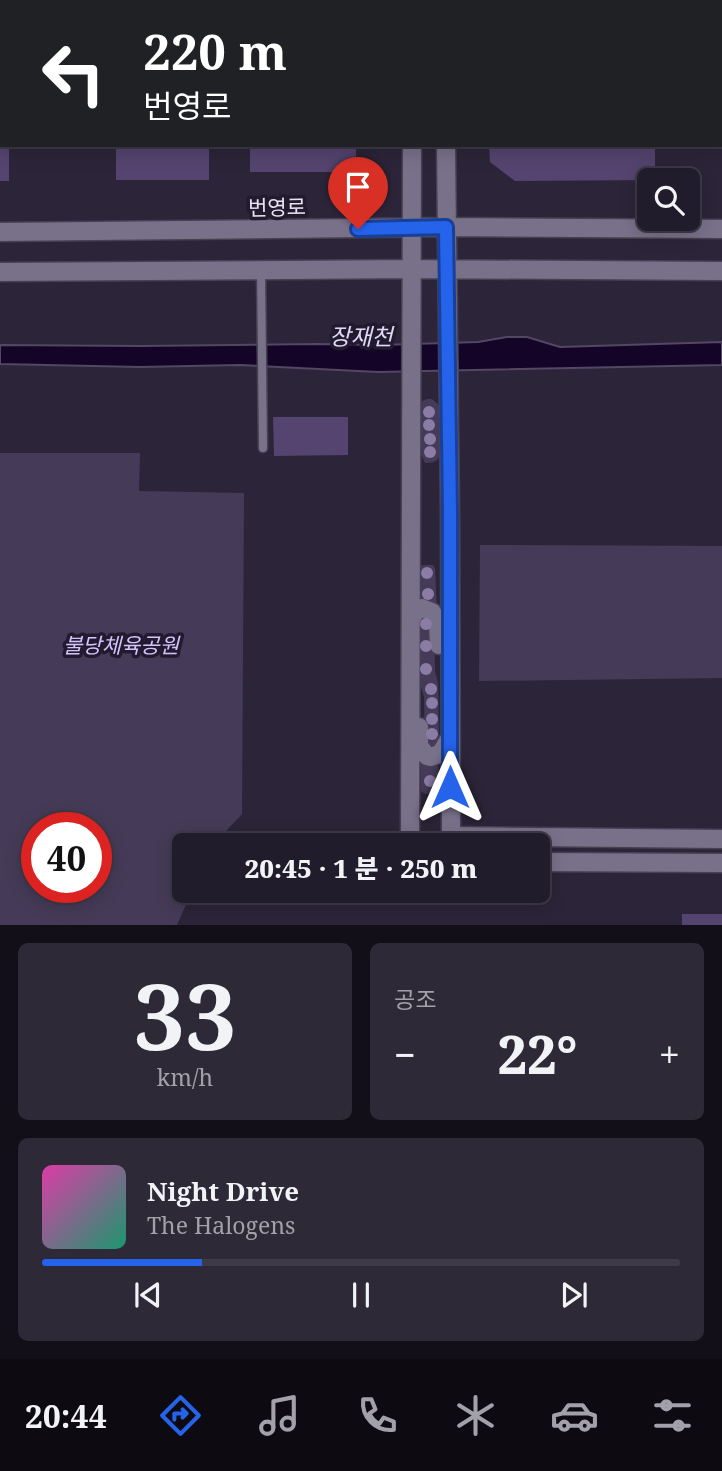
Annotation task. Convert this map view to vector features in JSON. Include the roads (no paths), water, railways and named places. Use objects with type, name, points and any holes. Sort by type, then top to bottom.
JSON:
[{"type":"street","points":[[410,833],[412,147]]},
{"type":"street","points":[[446,147],[451,836],[722,839]]},
{"type":"street","name":"번영로","points":[[0,232],[446,227],[722,229]]},
{"type":"street","points":[[0,272],[413,269],[722,271]]},
{"type":"street","points":[[411,619],[417,609],[422,608],[432,612],[437,619],[440,668],[450,685]]},
{"type":"street","points":[[410,684],[419,700],[419,746],[423,752],[427,756],[441,753],[450,738]]},
{"type":"street","points":[[550,862],[722,863]]},
{"type":"lane","points":[[261,270],[263,448]]},
{"type":"water label","name":"장재천","points":[[361,336]]},
{"type":"park label","name":"불당체육공원","points":[[121,645]]}]
